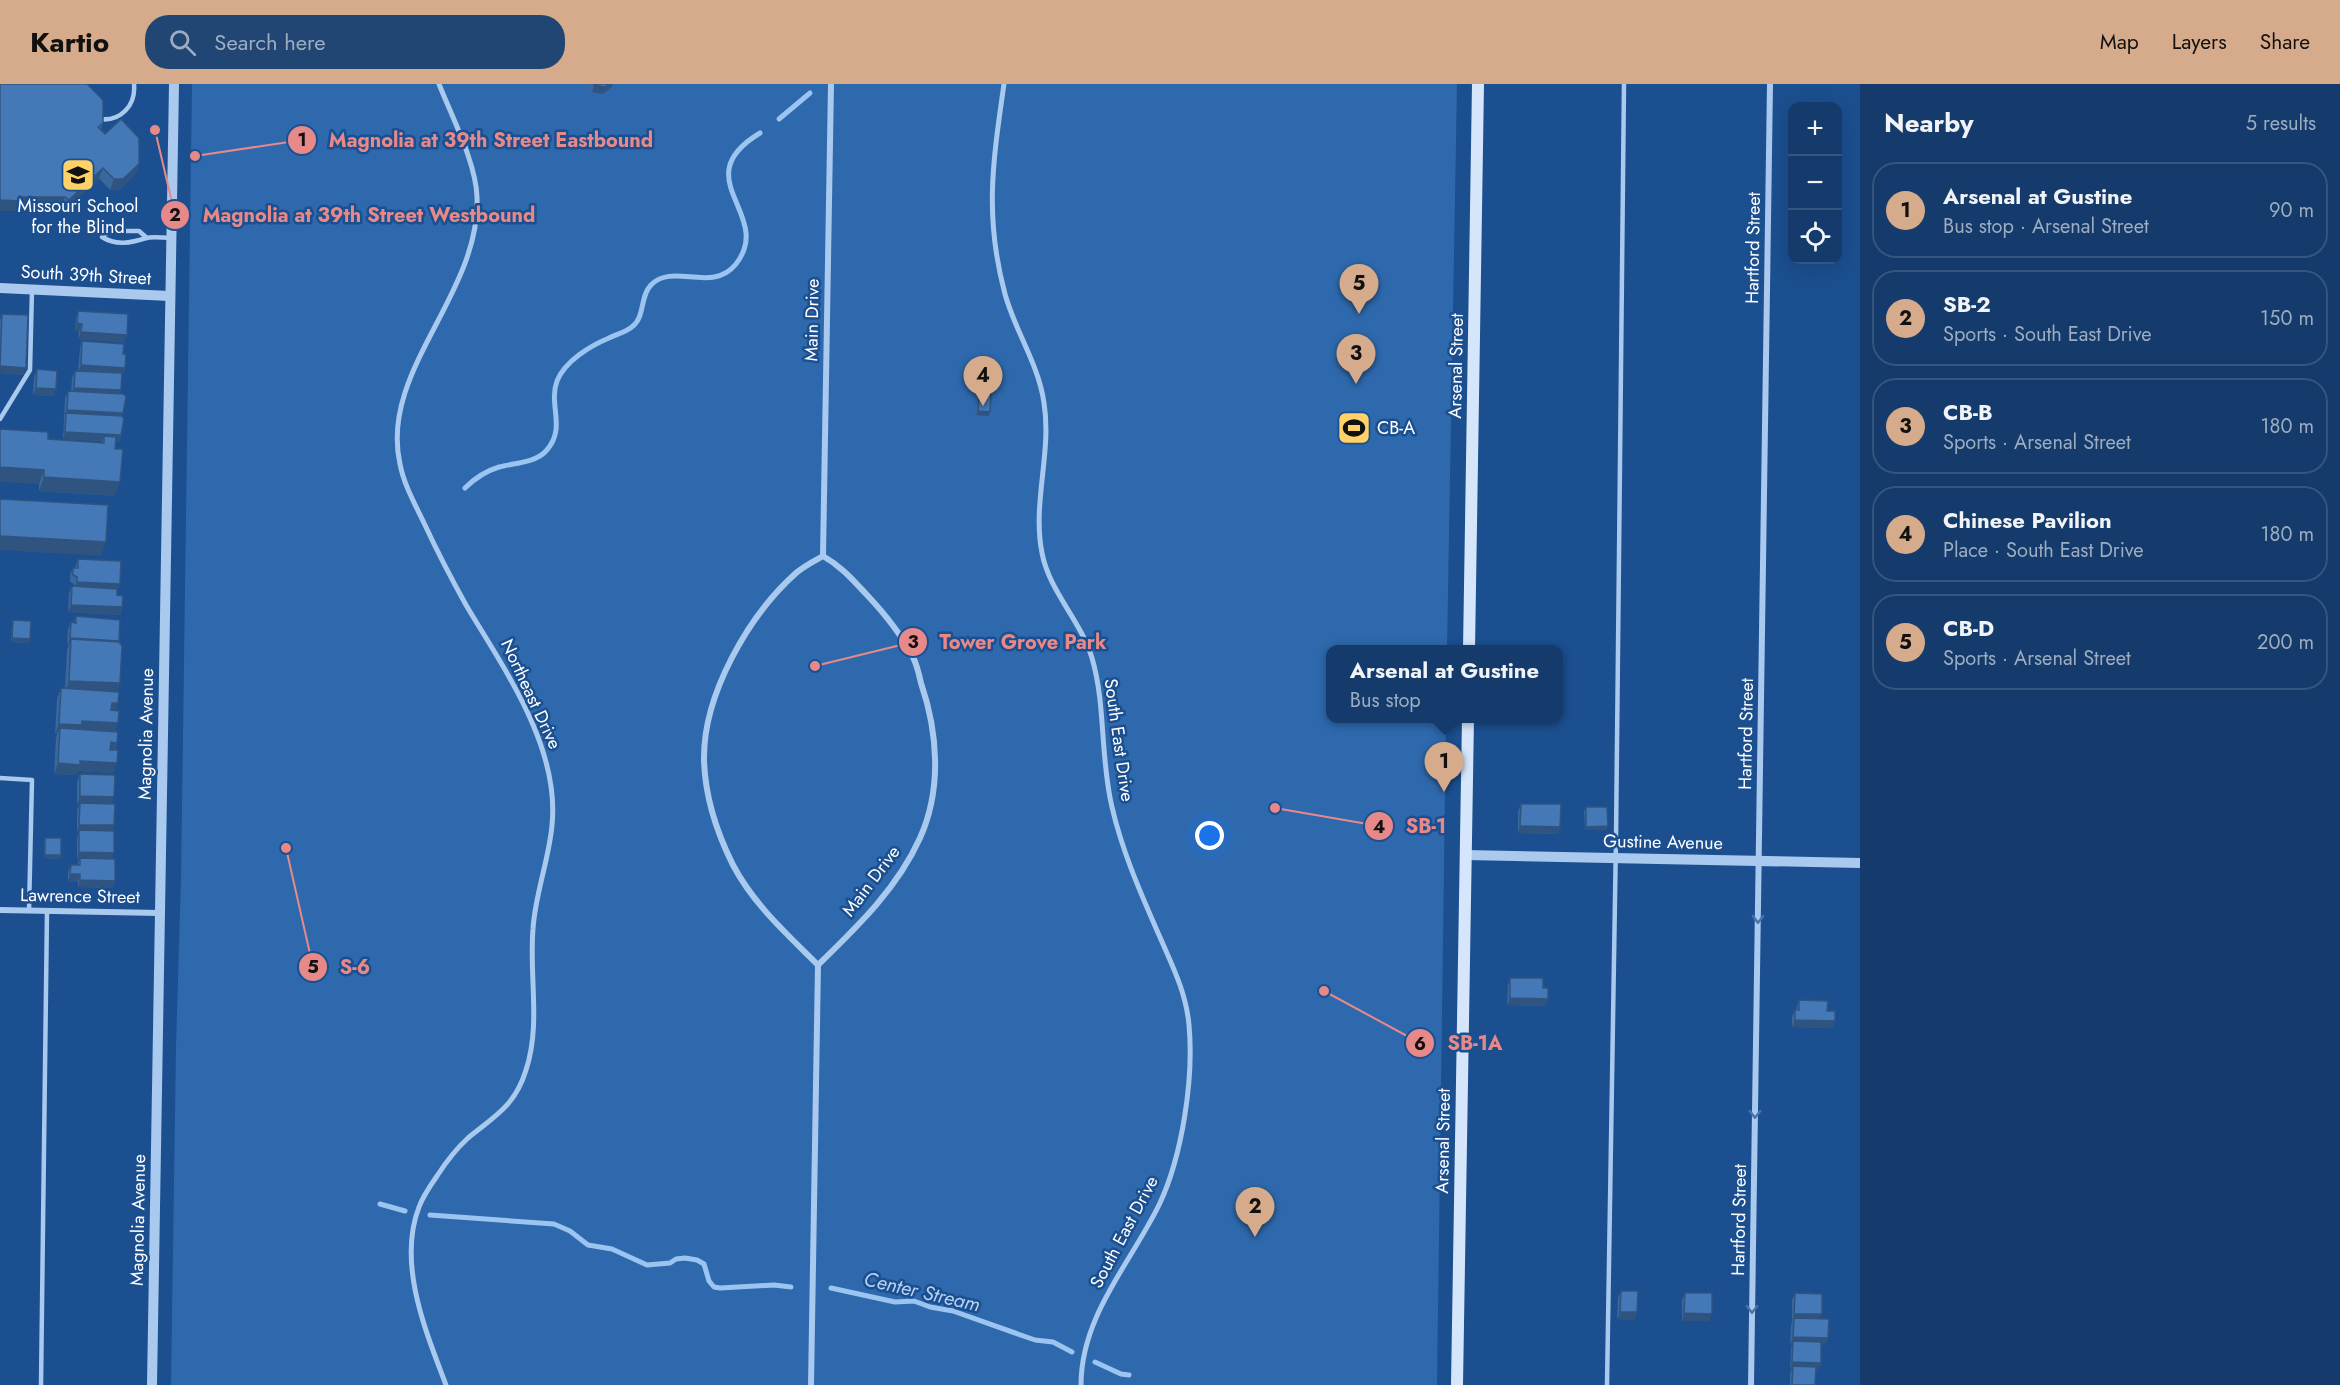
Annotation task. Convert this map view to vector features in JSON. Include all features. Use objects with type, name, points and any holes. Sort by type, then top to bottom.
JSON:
[{"type":"main road","name":"Arsenal Street","points":[[1469,645],[1478,84]]},
{"type":"main road","name":"Arsenal Street","points":[[1458,1385],[1468,723]]},
{"type":"street","name":"Magnolia Avenue","points":[[152,1385],[174,84]]},
{"type":"street","name":"Northeast Drive","points":[[439,84],[476,178],[476,221],[461,278],[427,343],[401,405],[397,424],[400,464],[405,484],[446,568],[506,668],[528,716],[546,762],[553,806],[552,828],[532,930],[534,1019],[532,1047],[526,1070],[517,1093],[503,1111],[467,1140],[447,1160],[419,1207],[414,1227],[413,1281],[423,1322],[446,1385]]},
{"type":"street","name":"Main Drive","points":[[818,965],[868,916],[901,873],[921,837],[934,794],[936,753],[929,706],[913,657],[877,606],[842,567],[823,556],[831,84]]},
{"type":"street","name":"South East Drive","points":[[1004,84],[993,164],[992,227],[1006,297],[1037,374],[1044,401],[1047,429],[1038,513],[1042,557],[1092,658],[1099,692],[1112,806],[1133,872],[1181,984],[1189,1022],[1190,1069],[1184,1114],[1169,1183],[1148,1226],[1104,1301],[1086,1345],[1082,1360],[1081,1385]]},
{"type":"street","name":"Hartford Street","points":[[1751,1385],[1770,84]]},
{"type":"street","name":"South 39th Street","points":[[0,288],[170,296]]},
{"type":"street","points":[[811,1385],[818,965],[758,905],[733,865],[713,818],[704,760],[710,718],[721,681],[741,639],[767,604],[797,572],[823,556]]},
{"type":"street","name":"Gustine Avenue","points":[[1466,855],[1860,863]]},
{"type":"street","name":"Lawrence Street","points":[[0,910],[160,913]]},
{"type":"lane","points":[[91,116],[104,120],[118,116],[131,104],[134,84]]},
{"type":"lane","points":[[1607,1385],[1624,84]]},
{"type":"lane","points":[[147,237],[138,243],[111,243],[102,237],[110,231],[139,231],[147,237],[171,238]]},
{"type":"lane","points":[[0,419],[30,370],[32,289]]},
{"type":"lane","points":[[0,778],[32,780],[29,911]]},
{"type":"lane","points":[[41,1385],[47,911]]},
{"type":"shaded area","points":[[192,84],[1457,84],[1447,645],[1326,645],[1326,723],[1446,723],[1437,1385],[171,1385],[181,878]]},
{"type":"building","points":[[0,84],[87,84],[103,100],[103,123],[98,127],[105,134],[121,119],[139,138],[139,164],[123,179],[114,179],[103,168],[69,200],[65,197],[22,197],[22,201],[0,200]]},
{"type":"building","points":[[594,84],[609,84],[605,87]]},
{"type":"building","points":[[78,311],[128,314],[127,335],[81,332],[82,324],[77,323]]},
{"type":"building","points":[[2,314],[28,315],[26,368],[0,366]]},
{"type":"building","points":[[82,341],[124,344],[125,368],[81,365]]},
{"type":"building","points":[[37,369],[57,371],[56,389],[36,388]]},
{"type":"building","points":[[75,371],[122,373],[121,390],[74,388]]},
{"type":"building","points":[[68,391],[124,394],[126,397],[123,413],[67,410]]},
{"type":"building","points":[[979,392],[991,393],[990,412],[978,411]]},
{"type":"building","points":[[66,413],[122,416],[124,419],[121,435],[65,432]]},
{"type":"building","points":[[0,429],[48,432],[48,439],[104,443],[104,436],[116,437],[115,449],[123,449],[120,482],[44,477],[44,470],[0,467]]},
{"type":"building","points":[[0,499],[108,505],[106,542],[0,536]]},
{"type":"building","points":[[78,559],[121,561],[120,584],[77,582],[77,577],[73,575],[73,568],[78,568]]},
{"type":"building","points":[[72,586],[117,589],[117,595],[123,596],[122,607],[71,605]]},
{"type":"building","points":[[76,616],[120,620],[119,641],[70,638],[71,622],[76,623]]},
{"type":"building","points":[[13,620],[31,621],[30,639],[12,638]]},
{"type":"building","points":[[71,639],[119,642],[122,646],[120,683],[69,681]]},
{"type":"building","points":[[61,688],[119,692],[118,703],[112,703],[111,710],[119,711],[118,723],[82,721],[82,725],[59,724]]},
{"type":"building","points":[[60,728],[118,732],[117,743],[111,742],[110,750],[118,750],[117,763],[80,761],[80,765],[58,763]]},
{"type":"building","points":[[80,774],[115,775],[114,797],[80,796]]},
{"type":"building","points":[[80,803],[115,804],[114,825],[79,825]]},
{"type":"building","points":[[1521,804],[1561,804],[1560,827],[1520,826]]},
{"type":"building","points":[[1586,807],[1607,807],[1608,826],[1586,827]]},
{"type":"building","points":[[79,830],[114,831],[114,853],[79,852]]},
{"type":"building","points":[[45,838],[61,838],[61,855],[45,855]]},
{"type":"building","points":[[80,858],[115,859],[115,881],[80,880],[80,874],[70,874],[71,865],[80,865]]},
{"type":"building","points":[[1510,978],[1543,978],[1543,988],[1548,988],[1548,999],[1510,998]]},
{"type":"building","points":[[1799,1000],[1828,1001],[1827,1011],[1835,1011],[1835,1021],[1795,1020],[1795,1010],[1799,1010]]},
{"type":"building","points":[[1621,1291],[1638,1291],[1637,1312],[1620,1312]]},
{"type":"building","points":[[1685,1293],[1712,1293],[1712,1314],[1684,1313]]},
{"type":"building","points":[[1795,1293],[1822,1294],[1822,1314],[1794,1314]]},
{"type":"building","points":[[1794,1318],[1829,1319],[1828,1338],[1793,1337]]},
{"type":"building","points":[[1793,1341],[1821,1342],[1821,1363],[1792,1362]]},
{"type":"building","points":[[1793,1366],[1816,1367],[1815,1385],[1792,1385]]},
{"type":"waterway","points":[[779,119],[810,93]]},
{"type":"waterway","points":[[465,488],[476,478],[489,471],[536,458],[546,451],[555,434],[554,399],[557,381],[561,374],[586,350],[633,326],[637,322],[645,295],[651,285],[670,276],[716,277],[726,273],[736,264],[745,246],[746,229],[729,181],[730,166],[739,150],[760,133]]},
{"type":"waterway","name":"Center Stream","points":[[380,1204],[405,1211]]},
{"type":"waterway","name":"Center Stream","points":[[430,1215],[554,1224],[570,1231],[588,1245],[612,1249],[647,1265],[670,1263],[676,1259],[685,1258],[697,1260],[704,1264],[709,1281],[714,1287],[774,1285],[791,1287]]},
{"type":"waterway","name":"Center Stream","points":[[831,1288],[895,1302],[914,1301],[930,1307],[953,1311],[1035,1340],[1053,1342],[1072,1352]]},
{"type":"waterway","name":"Center Stream","points":[[1095,1362],[1121,1374],[1129,1375]]},
{"type":"place","name":"Magnolia at 39th Street Westbound","points":[[155,130]]},
{"type":"place","name":"Magnolia at 39th Street Eastbound","points":[[195,156]]},
{"type":"place","name":"Missouri School for the Blind","points":[[78,175]]},
{"type":"place","name":"CB-D","points":[[1359,314]]},
{"type":"place","name":"CB-B","points":[[1356,384]]},
{"type":"place","name":"Chinese Pavilion","points":[[983,406]]},
{"type":"place","name":"CB-A","points":[[1354,428]]},
{"type":"place","name":"Tower Grove Park","points":[[815,666]]},
{"type":"place","name":"Arsenal at Gustine","points":[[1444,792]]},
{"type":"place","name":"SB-1","points":[[1275,808]]},
{"type":"place","name":"S-6","points":[[286,848]]},
{"type":"place","name":"SB-1A","points":[[1324,991]]},
{"type":"place","name":"SB-2","points":[[1255,1237]]}]
